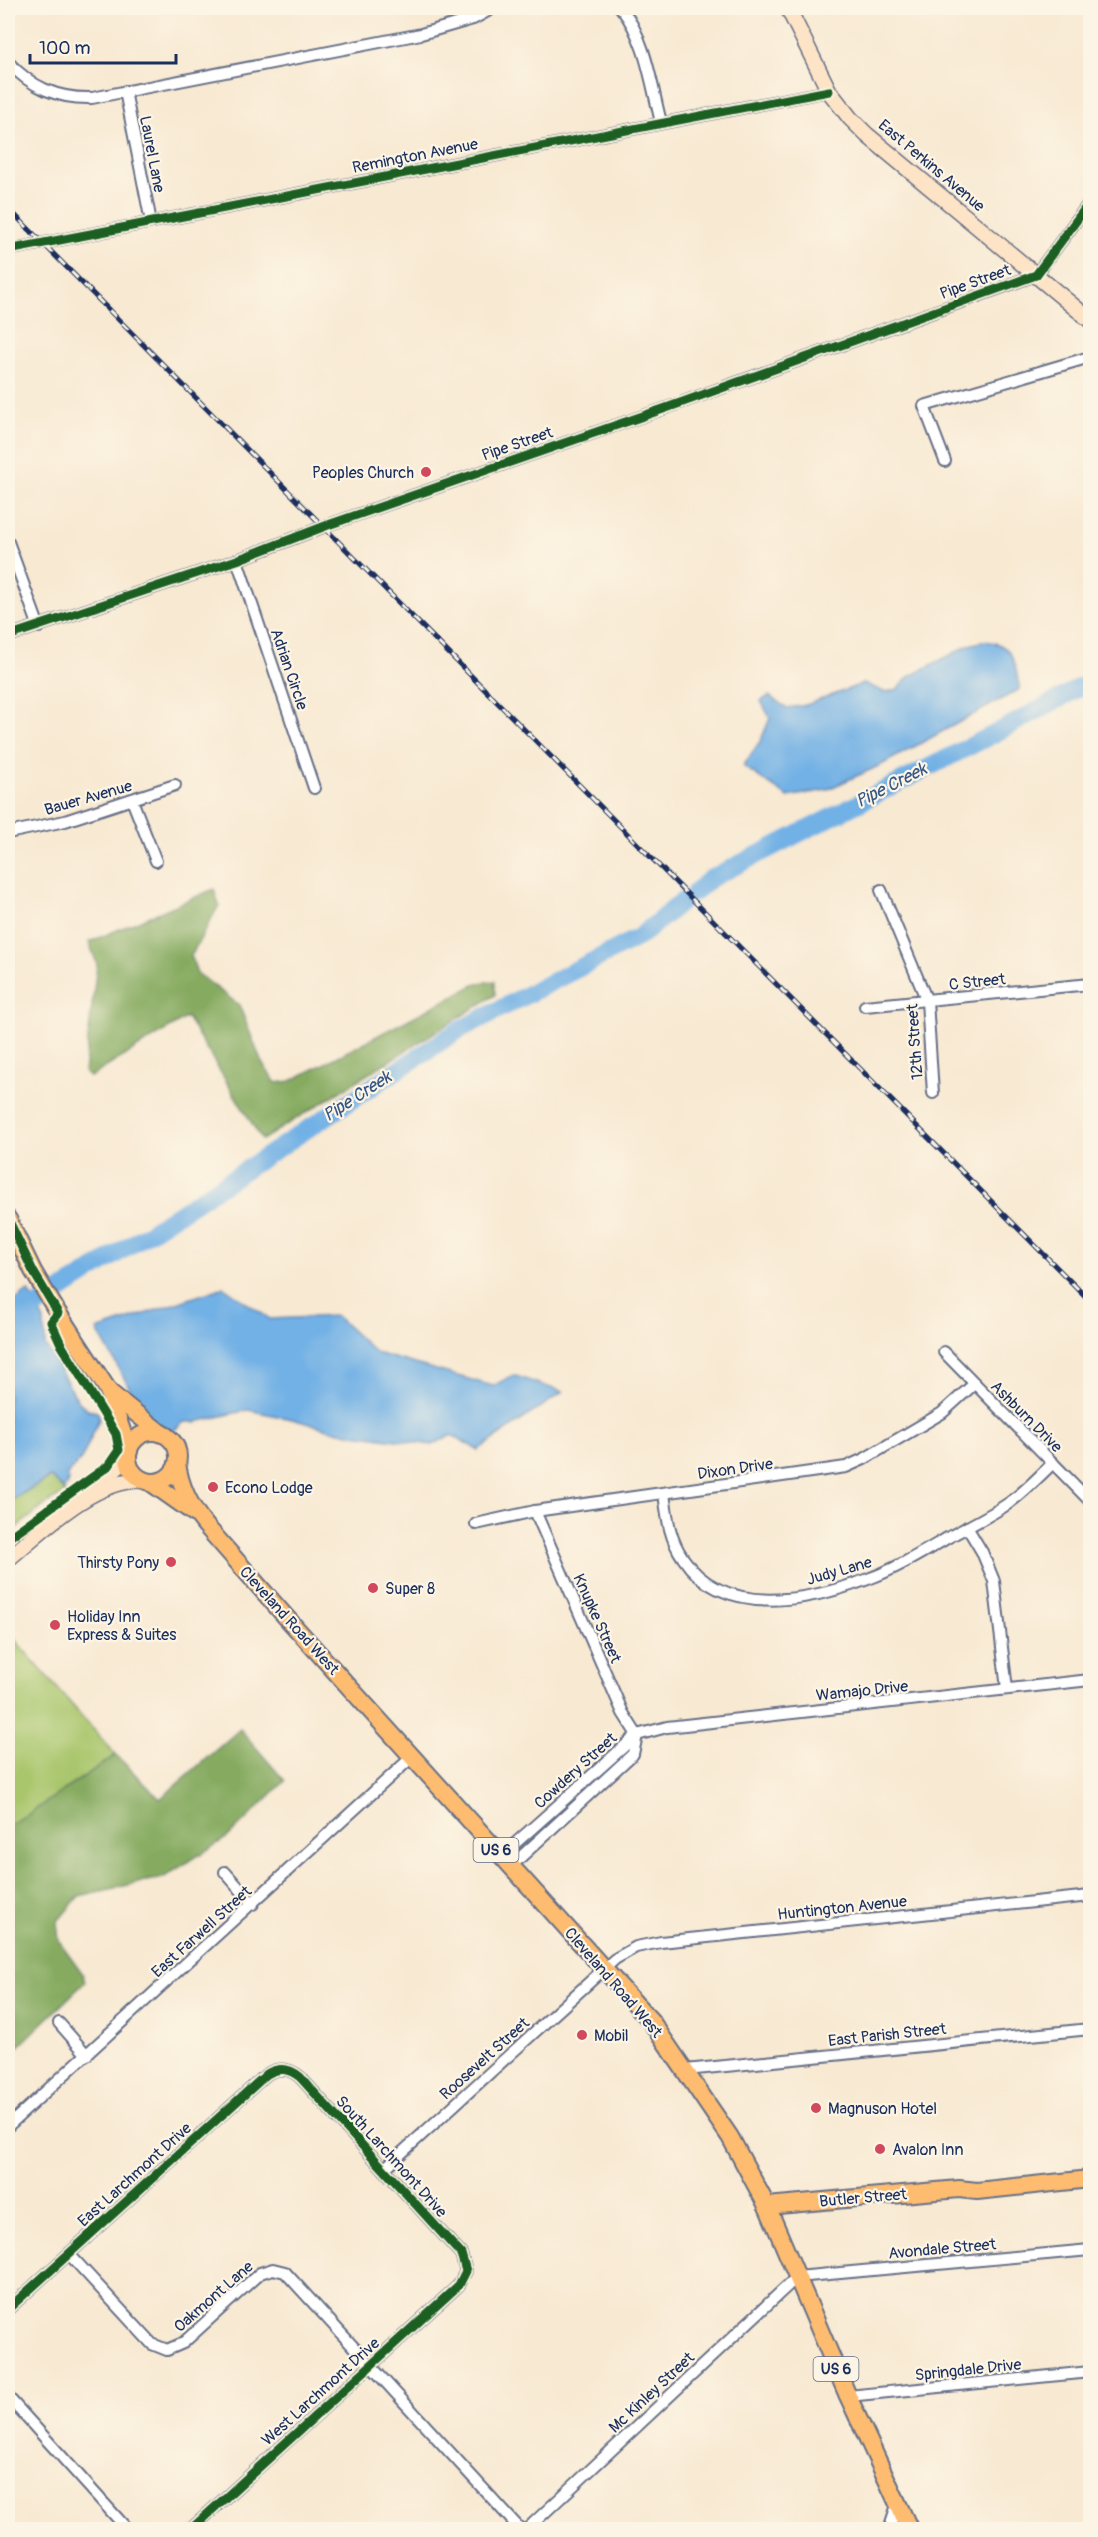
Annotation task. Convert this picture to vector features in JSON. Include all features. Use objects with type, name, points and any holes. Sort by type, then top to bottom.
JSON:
[{"type":"main road","name":"East Perkins Avenue","points":[[788,8],[829,91],[850,118],[867,135],[1090,320]]},
{"type":"main road","points":[[8,1219],[33,1271],[108,1390],[131,1468],[147,1481]]},
{"type":"main road","points":[[85,1498],[119,1483],[167,1478],[177,1463],[175,1445],[108,1390]]},
{"type":"main road","points":[[8,1559],[85,1498],[128,1454],[134,1440],[144,1433],[162,1434]]},
{"type":"main road","name":"Cleveland Road West","points":[[177,1463],[181,1484],[197,1515],[289,1621],[651,2021],[686,2070],[730,2137],[766,2206],[848,2396],[910,2529]]},
{"type":"main road","name":"Cleveland Road West","points":[[147,1481],[197,1515]]},
{"type":"main road","name":"Butler Street","points":[[959,2189],[975,2181],[1090,2169]]},
{"type":"main road","name":"Butler Street","points":[[766,2206],[959,2189],[977,2191],[1090,2179]]},
{"type":"street","points":[[8,62],[34,85],[69,98],[92,98],[421,34],[473,19],[493,8]]},
{"type":"street","points":[[621,8],[634,28],[640,43],[661,122]]},
{"type":"street","name":"Remington Avenue","points":[[8,250],[829,91]]},
{"type":"street","name":"Laurel Lane","points":[[126,92],[151,222]]},
{"type":"street","points":[[1036,275],[1090,202]]},
{"type":"street","name":"Pipe Street","points":[[8,636],[237,560],[328,525],[680,403],[1036,275]]},
{"type":"street","points":[[945,461],[924,406],[1090,357]]},
{"type":"street","points":[[8,542],[39,627]]},
{"type":"street","name":"Adrian Circle","points":[[237,560],[314,788]]},
{"type":"street","name":"Bauer Avenue","points":[[8,833],[65,821],[175,785]]},
{"type":"street","points":[[132,800],[156,861]]},
{"type":"street","name":"12th Street","points":[[881,890],[927,1001],[933,1093]]},
{"type":"street","name":"C Street","points":[[865,1006],[1090,984]]},
{"type":"street","name":"Ashburn Drive","points":[[944,1352],[1090,1501]]},
{"type":"street","name":"Dixon Drive","points":[[476,1524],[535,1511],[850,1466],[942,1413],[974,1384]]},
{"type":"street","name":"Judy Lane","points":[[664,1493],[671,1532],[686,1562],[704,1580],[720,1591],[746,1599],[804,1595],[863,1581],[900,1564],[1007,1504],[1053,1463]]},
{"type":"street","name":"Knupke Street","points":[[535,1511],[623,1713],[638,1735]]},
{"type":"street","points":[[967,1527],[982,1551],[994,1581],[1007,1689]]},
{"type":"street","name":"Wamajo Drive","points":[[638,1735],[667,1727],[1090,1680]]},
{"type":"street","name":"Cowdery Street","points":[[506,1861],[638,1735]]},
{"type":"street","name":"East Farwell Street","points":[[8,2126],[413,1756]]},
{"type":"street","points":[[225,1872],[253,1904]]},
{"type":"street","name":"Huntington Avenue","points":[[604,1969],[630,1949],[655,1943],[1090,1896]]},
{"type":"street","name":"Roosevelt Street","points":[[384,2169],[604,1969]]},
{"type":"street","points":[[59,2024],[87,2055]]},
{"type":"street","name":"East Parish Street","points":[[686,2070],[1090,2029]]},
{"type":"street","name":"South Larchmont Drive","points":[[285,2069],[300,2077],[461,2254],[466,2271]]},
{"type":"street","name":"East Larchmont Drive","points":[[8,2309],[267,2074],[285,2069]]},
{"type":"street","name":"Avondale Street","points":[[797,2277],[1090,2250]]},
{"type":"street","name":"Oakmont Lane","points":[[69,2254],[156,2347],[167,2350],[178,2346],[255,2277],[267,2270],[276,2269],[285,2272],[520,2529]]},
{"type":"street","name":"West Larchmont Drive","points":[[190,2529],[459,2285],[466,2271]]},
{"type":"street","name":"Mc Kinley Street","points":[[526,2529],[797,2277]]},
{"type":"street","name":"Springdale Drive","points":[[848,2396],[1090,2372]]},
{"type":"street","points":[[8,2397],[128,2529]]},
{"type":"street","points":[[889,2529],[898,2502]]},
{"type":"green space","points":[[214,889],[219,905],[191,956],[197,973],[239,1005],[262,1063],[276,1083],[291,1081],[478,983],[495,981],[495,995],[262,1140],[187,1017],[90,1077],[84,1072],[97,964],[89,942]]},
{"type":"green space","points":[[51,1477],[66,1493],[50,1501],[8,1534],[8,1502]]},
{"type":"green space","points":[[8,1632],[116,1755],[15,1823],[8,1825]]},
{"type":"green space","points":[[240,1729],[285,1781],[228,1837],[164,1877],[79,1896],[57,1922],[59,1941],[83,1974],[85,1982],[8,2057],[8,1825],[15,1823],[116,1755],[160,1799]]},
{"type":"water","points":[[985,641],[1003,646],[1012,656],[1020,689],[881,765],[826,790],[788,797],[743,766],[761,740],[770,718],[761,701],[769,696],[787,708],[806,705],[864,683],[884,692],[896,690],[910,676],[969,645]]},
{"type":"water","points":[[224,1287],[270,1319],[336,1316],[376,1353],[493,1386],[513,1375],[563,1392],[478,1450],[452,1435],[432,1445],[339,1432],[248,1410],[196,1422],[184,1422],[172,1432],[144,1414],[97,1330]]},
{"type":"water","points":[[28,1291],[44,1321],[45,1345],[78,1401],[88,1410],[97,1412],[100,1417],[82,1458],[67,1475],[69,1481],[64,1489],[50,1477],[8,1502],[8,1306]]},
{"type":"waterway","name":"Pipe Creek","points":[[695,892],[710,879],[994,734],[1090,682]]},
{"type":"waterway","name":"Pipe Creek","points":[[37,1306],[459,1030],[639,937],[684,900]]},
{"type":"railway","points":[[8,208],[1090,1301]]},
{"type":"cycle path","points":[[8,250],[829,91]]},
{"type":"cycle path","points":[[8,636],[237,560],[328,525],[669,407],[1036,275],[1090,202]]},
{"type":"cycle path","points":[[8,1219],[33,1271],[58,1313],[51,1322],[62,1346],[116,1434],[119,1450],[108,1466],[8,1538]]},
{"type":"cycle path","points":[[8,2309],[267,2074],[276,2070],[288,2070],[300,2077],[461,2254],[466,2271],[459,2285],[190,2530]]},
{"type":"place","name":"Peoples Church","points":[[426,472]]},
{"type":"place","name":"Econo Lodge","points":[[213,1487]]},
{"type":"place","name":"Thirsty Pony","points":[[171,1562]]},
{"type":"place","name":"Super 8","points":[[373,1588]]},
{"type":"place","name":"Holiday Inn Express & Suites","points":[[55,1625]]},
{"type":"place","name":"Mobil","points":[[582,2035]]},
{"type":"place","name":"Magnuson Hotel","points":[[816,2108]]},
{"type":"place","name":"Avalon Inn","points":[[880,2149]]}]
